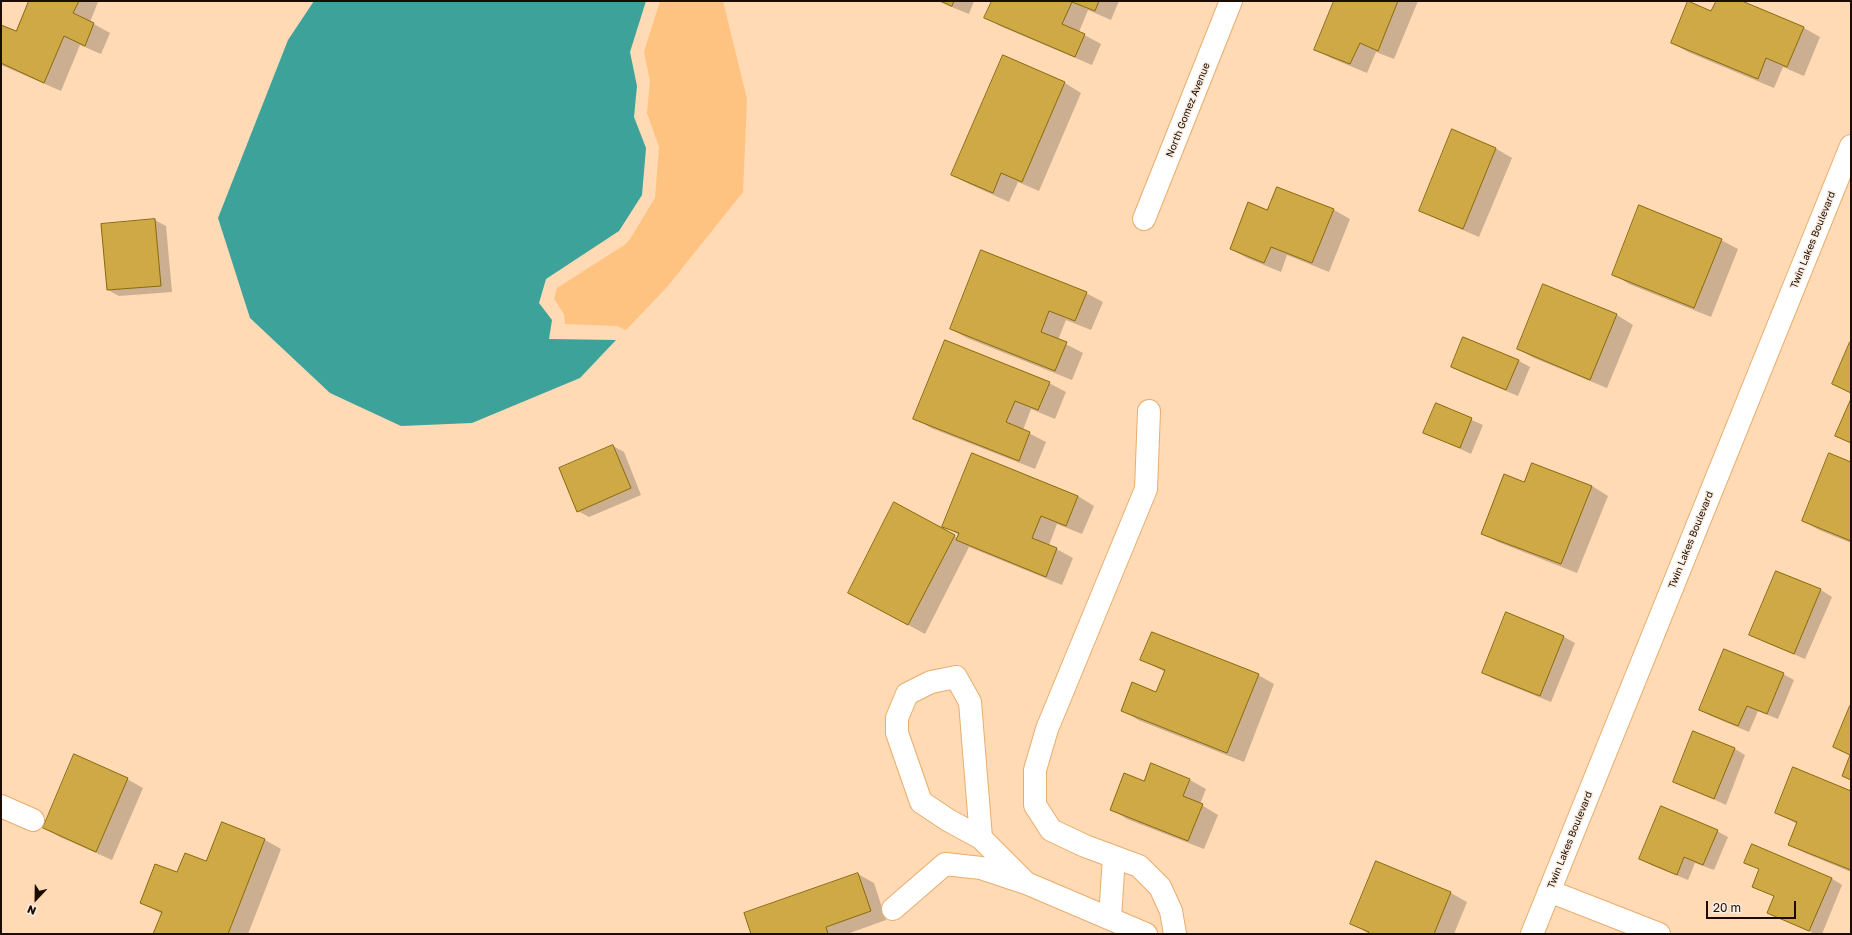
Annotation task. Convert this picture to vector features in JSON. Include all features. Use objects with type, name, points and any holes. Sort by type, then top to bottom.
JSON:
[{"type":"street","name":"North Gomez Avenue","points":[[1144,219],[1231,1]]},
{"type":"street","name":"Twin Lakes Boulevard","points":[[1532,934],[1851,146]]},
{"type":"street","points":[[1149,411],[1146,489],[1047,729],[1035,770],[1035,805],[1051,830],[1139,866],[1160,887],[1171,910],[1175,934]]},
{"type":"street","points":[[981,838],[970,702],[956,677],[931,682],[907,694],[897,718],[897,733],[921,802],[948,820],[981,838],[1026,883]]},
{"type":"street","points":[[1,806],[33,820]]},
{"type":"street","points":[[1110,918],[1114,857]]},
{"type":"street","points":[[894,909],[945,864],[981,868],[1026,883],[1146,934]]},
{"type":"street","points":[[1549,891],[1659,934]]},
{"type":"shaded area","points":[[660,1],[723,1],[747,99],[743,192],[667,287],[626,330],[617,326],[565,324],[564,314],[554,299],[557,288],[626,244],[655,198],[659,147],[647,113],[650,81],[644,52]]},
{"type":"water","points":[[314,1],[646,1],[630,52],[637,86],[634,117],[646,148],[642,195],[619,231],[546,279],[539,303],[552,320],[549,339],[616,340],[580,378],[472,423],[401,426],[330,393],[250,318],[218,218],[288,40]]},
{"type":"building","points":[[29,1],[79,1],[73,13],[94,23],[85,46],[64,36],[44,83],[1,63],[1,25],[16,31]]},
{"type":"building","points":[[941,1],[954,1],[952,6]]},
{"type":"building","points":[[992,1],[1099,1],[1095,11],[1072,2],[1062,24],[1085,34],[1075,57],[984,18]]},
{"type":"building","points":[[1334,1],[1398,1],[1378,51],[1360,43],[1350,64],[1314,50]]},
{"type":"building","points":[[1688,1],[1711,11],[1716,1],[1742,1],[1804,27],[1787,67],[1766,58],[1758,79],[1671,43]]},
{"type":"building","points":[[1003,55],[1065,82],[1022,182],[1001,173],[993,193],[951,175]]},
{"type":"building","points":[[1452,129],[1496,148],[1463,229],[1419,211]]},
{"type":"building","points":[[1277,187],[1334,209],[1312,263],[1271,247],[1264,263],[1230,249],[1248,202],[1267,210]]},
{"type":"building","points":[[1639,205],[1722,239],[1694,308],[1612,275]]},
{"type":"building","points":[[155,219],[161,286],[107,290],[101,224]]},
{"type":"building","points":[[981,250],[1087,292],[1075,321],[1049,311],[1041,332],[1067,342],[1055,371],[950,329]]},
{"type":"building","points":[[1543,284],[1617,314],[1590,380],[1517,349]]},
{"type":"building","points":[[1463,337],[1519,360],[1506,390],[1451,367]]},
{"type":"building","points":[[945,340],[1050,382],[1038,410],[1015,401],[1006,422],[1030,432],[1019,461],[913,419]]},
{"type":"building","points":[[1851,342],[1851,393],[1832,384]]},
{"type":"building","points":[[1851,399],[1851,443],[1835,436]]},
{"type":"building","points":[[1436,403],[1472,418],[1460,448],[1423,433]]},
{"type":"building","points":[[613,445],[631,488],[577,512],[559,468]]},
{"type":"building","points":[[972,453],[1078,496],[1066,526],[1041,516],[1032,538],[1057,548],[1046,577],[956,540],[959,533],[942,527]]},
{"type":"building","points":[[1829,453],[1851,462],[1851,541],[1802,521]]},
{"type":"building","points":[[1532,463],[1592,486],[1561,564],[1481,534],[1504,474],[1524,482]]},
{"type":"building","points":[[894,502],[955,535],[908,625],[848,593]]},
{"type":"building","points":[[1776,571],[1821,589],[1794,654],[1749,635]]},
{"type":"building","points":[[1506,612],[1564,636],[1540,696],[1482,673]]},
{"type":"building","points":[[1152,632],[1259,674],[1227,753],[1121,711],[1132,682],[1156,692],[1165,670],[1140,660]]},
{"type":"building","points":[[1724,649],[1784,673],[1767,714],[1747,706],[1738,726],[1699,710]]},
{"type":"building","points":[[1850,706],[1851,780],[1842,776],[1850,755],[1833,747]]},
{"type":"building","points":[[1693,731],[1735,748],[1714,799],[1673,782]]},
{"type":"building","points":[[74,754],[128,778],[96,852],[43,828]]},
{"type":"building","points":[[1151,763],[1190,779],[1183,796],[1203,804],[1188,841],[1110,810],[1124,773],[1144,781]]},
{"type":"building","points":[[1793,767],[1851,791],[1851,870],[1788,845],[1797,822],[1775,813]]},
{"type":"building","points":[[1661,806],[1718,830],[1703,865],[1684,857],[1677,875],[1639,859]]},
{"type":"building","points":[[222,822],[265,839],[228,934],[153,934],[162,912],[140,903],[155,864],[177,872],[185,853],[206,861]]},
{"type":"building","points":[[1752,844],[1832,878],[1809,931],[1767,913],[1774,896],[1752,887],[1759,869],[1744,863]]},
{"type":"building","points":[[1376,861],[1451,892],[1434,934],[1368,934],[1369,932],[1350,924]]},
{"type":"building","points":[[858,873],[871,911],[826,927],[828,934],[751,934],[744,913]]}]
